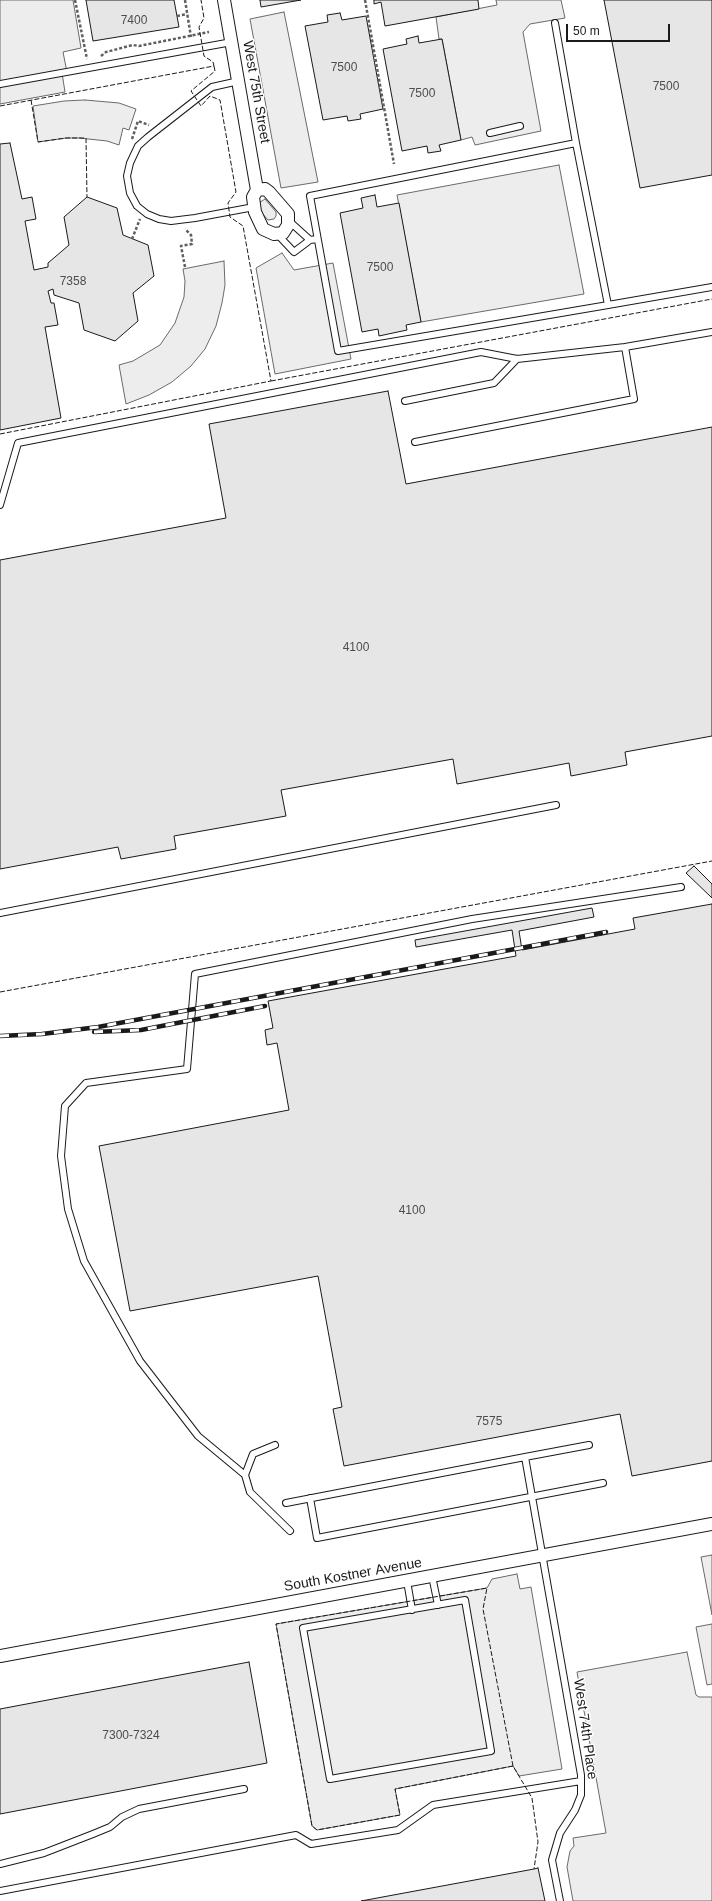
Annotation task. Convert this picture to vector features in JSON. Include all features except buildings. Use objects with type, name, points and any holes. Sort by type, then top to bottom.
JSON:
[{"type":"street","name":"West 75th Street","points":[[224,0],[257,190],[253,197],[254,207]]},
{"type":"street","points":[[254,207],[258,221],[263,229],[268,233],[278,235],[285,231],[289,220],[288,214],[269,192],[265,189],[257,190]]},
{"type":"street","name":"South Kostner Avenue","points":[[0,1656],[712,1524]]},
{"type":"lane","points":[[555,23],[576,143],[608,305]]},
{"type":"lane","points":[[0,84],[232,42]]},
{"type":"lane","points":[[239,81],[212,87],[148,137],[138,146],[130,163],[127,176],[130,193],[137,206],[147,214],[159,219],[171,221],[195,218],[254,207]]},
{"type":"lane","points":[[490,133],[520,126]]},
{"type":"lane","points":[[576,143],[310,196],[338,351],[712,287]]},
{"type":"lane","points":[[289,220],[310,240]]},
{"type":"lane","points":[[278,235],[294,252],[310,240],[317,239]]},
{"type":"lane","points":[[0,505],[18,443],[481,352],[517,359],[624,347],[712,332]]},
{"type":"lane","points":[[415,442],[634,399],[624,347]]},
{"type":"lane","points":[[405,401],[494,383],[517,359]]},
{"type":"lane","points":[[0,913],[556,805]]},
{"type":"lane","points":[[290,1531],[250,1492],[245,1475],[198,1436],[145,1367],[84,1260],[68,1209],[61,1156],[66,1106],[86,1083],[188,1069],[195,974],[472,919],[681,887]]},
{"type":"lane","points":[[245,1475],[253,1454],[275,1445]]},
{"type":"lane","points":[[286,1503],[589,1445]]},
{"type":"lane","name":"West 74th Place","points":[[525,1457],[577,1745],[581,1781],[581,1794],[574,1810],[560,1834],[552,1860],[560,1901]]},
{"type":"lane","points":[[310,1498],[318,1538],[603,1483]]},
{"type":"lane","points":[[432,1576],[438,1605]]},
{"type":"lane","points":[[407,1581],[412,1610]]},
{"type":"lane","points":[[465,1600],[491,1751],[330,1779],[303,1628],[438,1605],[465,1600]]},
{"type":"lane","points":[[0,1891],[296,1835],[311,1844],[398,1830],[433,1805],[581,1781]]},
{"type":"lane","points":[[0,1864],[44,1853],[81,1839],[110,1826],[122,1817],[139,1809],[244,1789]]},
{"type":"path","points":[[75,0],[86,59],[101,56],[106,52],[132,45],[139,46],[192,37],[209,32]]},
{"type":"path","points":[[185,0],[192,37]]},
{"type":"path","points":[[365,0],[394,164]]},
{"type":"path","points":[[177,16],[187,14]]},
{"type":"path","points":[[132,143],[132,138],[138,121],[150,126]]},
{"type":"path","points":[[135,214],[140,219],[145,221]]},
{"type":"path","points":[[132,239],[140,219]]},
{"type":"path","points":[[181,228],[186,229],[190,235],[192,244],[181,246],[185,267]]},
{"type":"shaded area","points":[[0,0],[73,0],[81,48],[63,52],[67,72],[62,73],[65,92],[0,104]]},
{"type":"shaded area","points":[[496,0],[561,0],[565,18],[530,24],[523,32],[541,131],[475,145],[472,137],[461,140],[442,39],[439,39],[436,17],[497,5]]},
{"type":"shaded area","points":[[284,12],[318,182],[281,188],[250,19]]},
{"type":"shaded area","points":[[85,100],[119,103],[136,109],[129,130],[123,128],[119,145],[107,141],[79,138],[66,138],[38,142],[33,106],[64,101]]},
{"type":"shaded area","points":[[559,165],[584,294],[421,322],[397,195]]},
{"type":"shaded area","points":[[265,199],[276,212],[274,219],[268,220],[261,212],[259,203]]},
{"type":"shaded area","points":[[282,253],[294,270],[333,263],[351,359],[275,374],[256,268]]},
{"type":"shaded area","points":[[224,261],[225,285],[222,303],[216,326],[205,349],[191,366],[172,382],[149,395],[126,404],[119,365],[133,361],[160,345],[175,323],[184,297],[185,281],[183,269]]},
{"type":"shaded area","points":[[712,1555],[712,1615],[701,1557]]},
{"type":"shaded area","points":[[517,1574],[520,1589],[531,1587],[562,1769],[519,1776],[513,1766],[395,1789],[400,1815],[317,1830],[312,1826],[276,1624],[487,1588],[492,1579]]},
{"type":"shaded area","points":[[712,1624],[712,1684],[707,1685],[696,1627]]},
{"type":"shaded area","points":[[687,1652],[696,1695],[699,1697],[712,1697],[712,1901],[573,1901],[567,1867],[570,1851],[574,1846],[573,1838],[606,1833],[577,1672]]},
{"type":"railway","points":[[0,1036],[42,1034],[98,1027],[606,932]]},
{"type":"railway","points":[[94,1032],[141,1030],[265,1006]]},
{"type":"fence","points":[[0,106],[214,66],[213,62],[204,56],[199,27],[204,18],[201,0]]},
{"type":"fence","points":[[0,434],[271,381],[243,226],[230,217],[228,203],[236,192],[220,100],[210,96],[201,106],[191,91],[215,71],[214,66]]},
{"type":"fence","points":[[31,100],[38,142],[66,138],[86,138],[87,197]]},
{"type":"fence","points":[[271,381],[712,299]]},
{"type":"fence","points":[[0,992],[712,861]]},
{"type":"fence","points":[[513,1766],[483,1609],[487,1588],[276,1624],[312,1826],[317,1830],[400,1815],[395,1789],[513,1766],[532,1798],[538,1842],[534,1869]]}]
